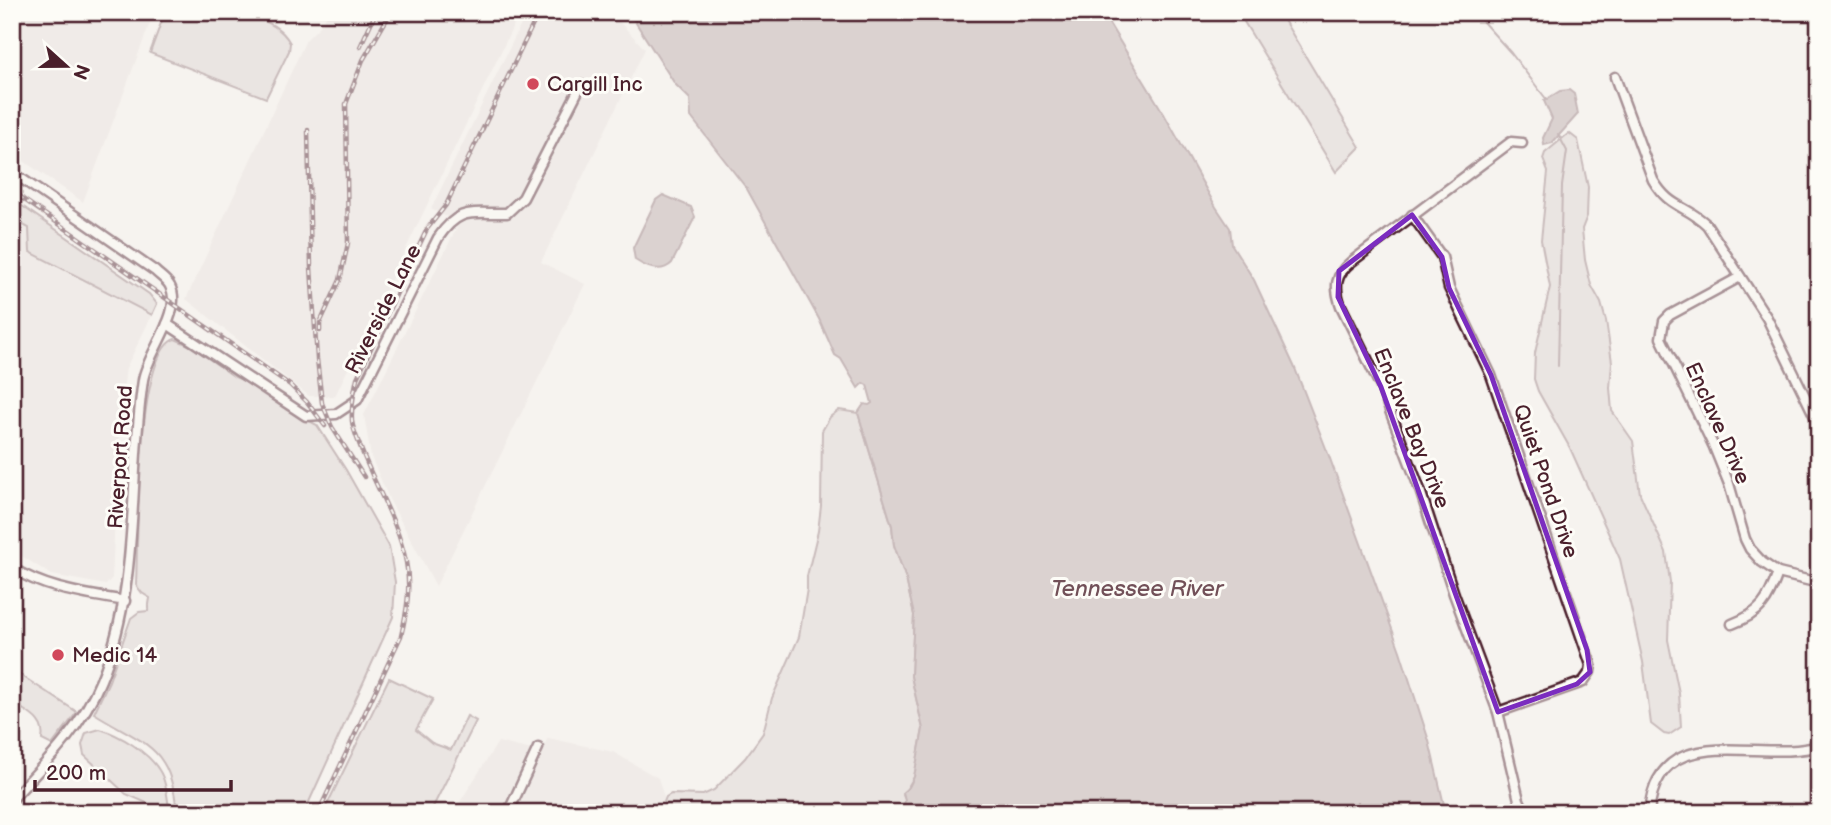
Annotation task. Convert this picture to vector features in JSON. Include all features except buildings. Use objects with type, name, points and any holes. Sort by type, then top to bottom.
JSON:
[{"type":"street","points":[[1615,78],[1653,180],[1660,192],[1669,202],[1693,213],[1707,225],[1766,318],[1819,425]]},
{"type":"street","name":"Riverside Lane","points":[[167,324],[306,416],[336,414],[357,400],[448,223],[462,214],[507,213],[523,198],[581,85]]},
{"type":"street","name":"Enclave Bay Drive","points":[[1522,143],[1511,142],[1339,271],[1336,280],[1338,296],[1381,387],[1420,489],[1454,594],[1498,712],[1525,813]]},
{"type":"street","name":"Riverport Road","points":[[12,172],[162,278],[174,296],[174,305],[142,384],[138,410],[130,565],[125,601],[101,680],[72,733],[12,799]]},
{"type":"street","name":"Quiet Pond Drive","points":[[1412,215],[1442,257],[1453,296],[1492,375],[1591,665],[1583,682],[1498,712]]},
{"type":"street","name":"Enclave Drive","points":[[1740,277],[1670,315],[1664,321],[1661,338],[1714,447],[1729,484],[1745,539],[1762,562],[1778,573],[1819,583]]},
{"type":"street","points":[[12,568],[58,589],[125,601]]},
{"type":"street","points":[[1732,624],[1747,619],[1763,605],[1778,573]]},
{"type":"street","points":[[1649,813],[1656,783],[1673,761],[1685,755],[1700,750],[1819,746]]},
{"type":"street","points":[[508,813],[538,748]]},
{"type":"highlighted area","points":[[1412,215],[1442,257],[1449,288],[1491,375],[1587,650],[1590,672],[1577,684],[1498,712],[1381,387],[1338,297],[1339,271]]},
{"type":"shaded area","points":[[12,12],[154,12],[83,202],[12,153]]},
{"type":"shaded area","points":[[165,12],[233,13],[267,22],[280,31],[290,43],[289,51],[266,98],[150,53]]},
{"type":"shaded area","points":[[328,12],[520,12],[335,396],[309,396],[186,299],[306,40],[322,24]]},
{"type":"shaded area","points":[[527,12],[610,12],[645,49],[541,262],[585,284],[436,586],[390,501],[371,457],[364,415],[459,223],[431,209]]},
{"type":"shaded area","points":[[1238,12],[1279,12],[1360,147],[1336,172]]},
{"type":"shaded area","points":[[1569,133],[1578,140],[1588,187],[1587,216],[1582,229],[1585,260],[1591,285],[1601,303],[1606,321],[1612,362],[1612,411],[1633,441],[1640,494],[1666,552],[1670,582],[1668,640],[1679,693],[1681,727],[1669,735],[1651,724],[1643,662],[1620,559],[1570,448],[1534,379],[1535,353],[1550,287],[1541,240],[1548,172],[1543,159],[1545,153]]},
{"type":"shaded area","points":[[12,199],[149,294],[157,304],[152,315],[30,252],[29,228],[12,219]]},
{"type":"shaded area","points":[[12,219],[29,228],[30,252],[152,315],[126,368],[120,414],[112,578],[106,585],[52,575],[12,550]]},
{"type":"shaded area","points":[[175,339],[191,346],[235,377],[252,384],[317,425],[389,546],[395,582],[393,617],[304,813],[177,813],[174,790],[162,760],[141,741],[94,713],[109,681],[131,618],[139,612],[148,611],[150,598],[136,585],[141,451],[152,377],[162,351]]},
{"type":"shaded area","points":[[839,410],[858,413],[892,526],[894,545],[906,579],[914,615],[911,676],[923,729],[914,777],[903,795],[903,813],[667,813],[664,802],[666,797],[671,794],[703,795],[714,790],[745,758],[763,733],[772,698],[799,637],[807,576],[821,506],[822,431],[830,417]]},
{"type":"shaded area","points":[[19,674],[77,712],[52,745],[42,740],[38,722],[12,702],[12,679]]},
{"type":"shaded area","points":[[389,678],[433,699],[416,730],[432,743],[451,750],[467,716],[476,721],[430,813],[323,813]]},
{"type":"shaded area","points":[[100,729],[133,745],[154,763],[164,780],[170,813],[155,813],[147,803],[126,794],[84,755],[82,745],[86,733]]},
{"type":"shaded area","points":[[548,738],[613,752],[658,778],[669,813],[453,813],[498,742],[540,752]]},
{"type":"water","name":"Tennessee River","points":[[629,12],[1102,12],[1230,228],[1232,245],[1254,280],[1294,366],[1400,651],[1429,741],[1446,813],[903,813],[903,792],[914,777],[923,729],[911,676],[914,615],[906,579],[894,545],[892,526],[858,413],[864,404],[872,403],[867,385],[863,383],[858,388],[841,359],[835,355],[819,319],[747,189],[691,117],[690,99],[675,84]]},
{"type":"water","points":[[1569,90],[1574,94],[1578,114],[1552,143],[1544,145],[1543,138],[1552,119],[1544,101],[1560,91]]},
{"type":"water","points":[[663,195],[691,207],[695,217],[672,263],[654,269],[635,260],[633,248],[656,200]]},
{"type":"waterway","points":[[1474,12],[1511,53],[1547,100]]},
{"type":"waterway","points":[[1558,134],[1567,151],[1562,186],[1558,366]]},
{"type":"railway","points":[[360,47],[376,12]]},
{"type":"railway","points":[[320,331],[320,323],[340,280],[348,243],[346,104],[363,60],[391,12]]},
{"type":"railway","points":[[318,813],[401,636],[408,599],[407,571],[402,547],[355,434],[352,404],[357,378],[427,229],[446,205],[539,12]]},
{"type":"railway","points":[[308,130],[311,267],[322,403],[332,427],[364,477]]},
{"type":"railway","points":[[12,189],[290,385],[325,426]]},
{"type":"place","name":"Cargill Inc","points":[[533,84]]},
{"type":"place","name":"Medic 14","points":[[58,655]]}]
